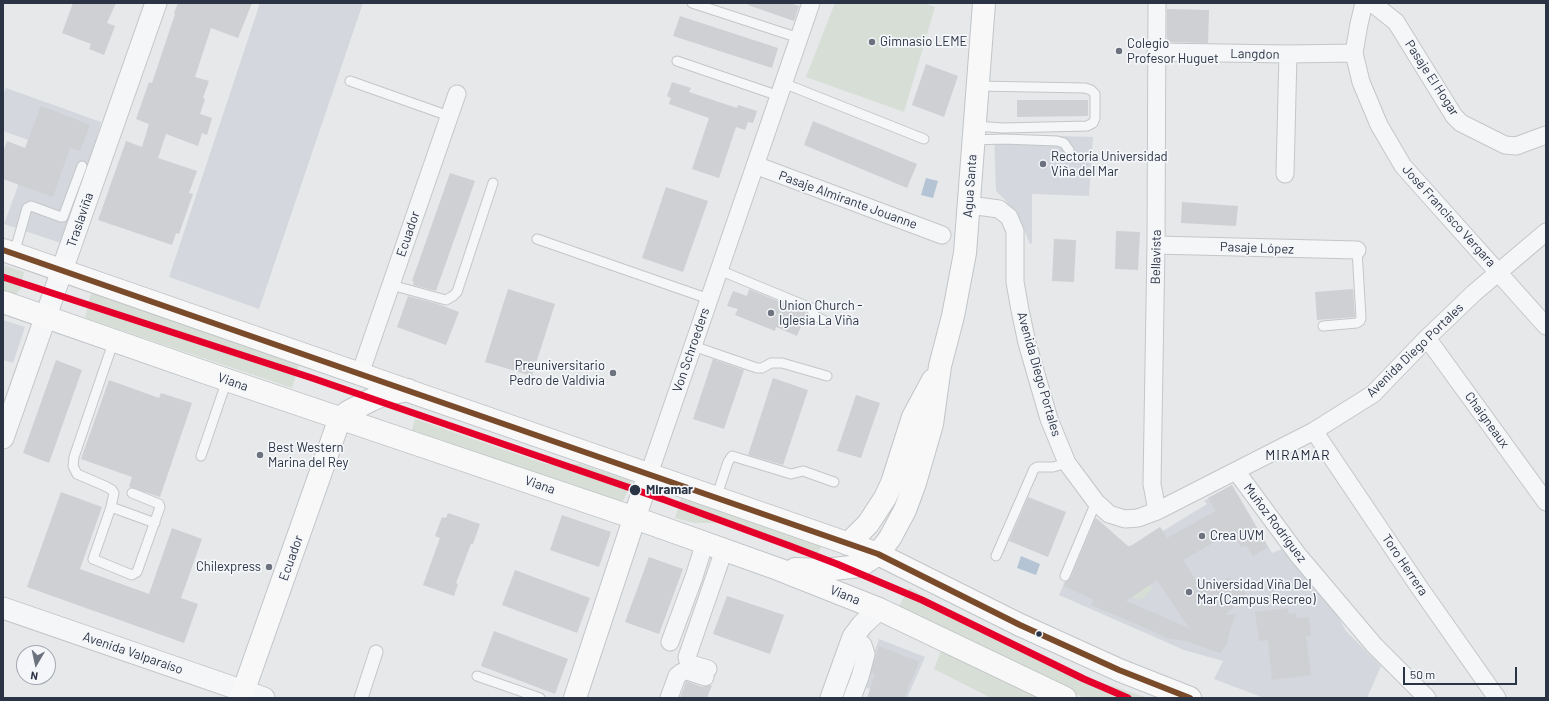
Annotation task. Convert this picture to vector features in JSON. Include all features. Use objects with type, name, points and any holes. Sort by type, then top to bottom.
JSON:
[{"type":"main road","name":"Agua Santa","points":[[778,569],[824,570],[860,566],[878,554],[890,538],[905,510],[915,483],[932,424],[940,366],[960,284],[965,253],[984,3]]},
{"type":"main road","points":[[8,252],[878,554],[1020,625],[1119,670],[1190,698]]},
{"type":"main road","name":"Viana","points":[[3,302],[227,380],[635,518],[778,569],[878,609],[1065,698]]},
{"type":"main road","name":"Agua Santa","points":[[848,544],[868,524],[885,498],[892,483],[913,417],[940,366]]},
{"type":"main road","points":[[340,418],[348,412],[383,395],[408,390]]},
{"type":"main road","name":"Ecuador","points":[[242,694],[340,418]]},
{"type":"main road","name":"Von Schroeders","points":[[575,698],[635,518],[648,474]]},
{"type":"street","name":"Traslaviña","points":[[3,438],[62,270],[78,200],[156,3]]},
{"type":"street","name":"Von Schroeders","points":[[648,474],[811,3]]},
{"type":"street","name":"Bellavista","points":[[1157,3],[1156,245],[1152,484],[1157,511]]},
{"type":"street","name":"José Francisco Vergara","points":[[1364,3],[1354,53],[1361,82],[1379,125],[1403,166],[1498,272]]},
{"type":"street","name":"Pasaje El Hogar","points":[[1372,3],[1388,14],[1396,22],[1454,116],[1461,123],[1505,145],[1516,146],[1546,135]]},
{"type":"street","name":"Langdon","points":[[1156,52],[1288,54],[1354,53]]},
{"type":"street","points":[[1285,174],[1288,54]]},
{"type":"street","name":"Ecuador","points":[[360,374],[457,94]]},
{"type":"street","name":"Pasaje Almirante Jouanne","points":[[755,165],[942,234]]},
{"type":"street","name":"Avenida Diego Portales","points":[[969,205],[999,209],[1009,217],[1015,231],[1015,282],[1027,343],[1049,419],[1066,463],[1096,502],[1109,514],[1125,519],[1138,518],[1157,511],[1314,431],[1372,394],[1427,338],[1498,272],[1546,232]]},
{"type":"street","name":"Pasaje López","points":[[1156,245],[1357,250]]},
{"type":"street","points":[[1498,272],[1546,326]]},
{"type":"street","name":"Chaigneaux","points":[[1427,338],[1546,502]]},
{"type":"street","name":"Toro Herrera","points":[[1314,431],[1419,587],[1497,698]]},
{"type":"street","name":"Muñoz Rodríguez","points":[[1236,471],[1298,555],[1374,645],[1427,698]]},
{"type":"street","points":[[670,642],[694,577],[714,546]]},
{"type":"street","points":[[669,698],[677,676],[682,672],[687,671],[710,674],[691,664],[688,661],[687,656],[714,546]]},
{"type":"street","name":"Avenida Valparaíso","points":[[3,608],[242,694],[264,698]]},
{"type":"street","points":[[831,698],[853,637],[862,625],[878,609]]},
{"type":"street","points":[[852,698],[860,678],[866,654],[863,645],[853,637]]},
{"type":"street","points":[[361,698],[376,652]]},
{"type":"lane","points":[[692,3],[799,38]]},
{"type":"lane","points":[[676,60],[781,90],[924,139]]},
{"type":"lane","points":[[350,81],[449,116]]},
{"type":"lane","points":[[974,133],[1003,128],[1087,126],[1093,123],[1095,118],[1095,94],[1091,90],[1085,88],[977,86]]},
{"type":"lane","points":[[974,133],[1003,139],[1064,142],[1069,150]]},
{"type":"lane","points":[[8,252],[29,207],[31,206],[61,217],[78,200],[82,166]]},
{"type":"lane","points":[[391,285],[446,300],[453,296],[457,292],[493,183]]},
{"type":"lane","points":[[538,239],[709,298]]},
{"type":"lane","points":[[1323,326],[1357,323],[1360,321],[1357,250]]},
{"type":"lane","points":[[719,270],[811,308],[815,316],[827,322]]},
{"type":"lane","points":[[114,340],[74,457],[73,466],[77,474],[112,490],[114,497],[93,559],[132,575],[137,572],[160,510],[159,504],[132,493]]},
{"type":"lane","points":[[693,346],[757,368],[762,368],[771,363],[782,363],[828,376]]},
{"type":"lane","points":[[201,456],[227,380]]},
{"type":"lane","points":[[716,498],[728,462],[732,456],[791,474],[803,471],[834,482]]},
{"type":"lane","points":[[996,556],[1034,469],[1037,467],[1053,467],[1066,463]]},
{"type":"lane","points":[[1065,576],[1096,502]]},
{"type":"lane","points":[[111,507],[155,523]]},
{"type":"lane","points":[[477,676],[540,698]]},
{"type":"shaded area","points":[[260,3],[363,3],[259,309],[169,277]]},
{"type":"shaded area","name":"Gimnasio LEME","points":[[835,3],[923,3],[935,7],[904,112],[806,77]]},
{"type":"shaded area","points":[[6,88],[101,122],[90,162],[61,243],[4,224],[34,142],[3,131],[3,95]]},
{"type":"shaded area","name":"Rectoría Universidad Viña del Mar","points":[[994,134],[1093,137],[1089,196],[1032,194],[1032,243],[1030,244],[1019,218],[996,191]]},
{"type":"shaded area","points":[[3,265],[24,272],[21,288],[16,295],[3,291]]},
{"type":"shaded area","points":[[91,293],[299,364],[292,388],[85,318]]},
{"type":"shaded area","points":[[3,320],[25,327],[13,363],[3,360]]},
{"type":"shaded area","points":[[415,419],[546,464],[580,464],[632,481],[622,503],[412,430]]},
{"type":"shaded area","name":"Universidad Viña Del Mar (Campus Recreo)","points":[[1232,485],[1272,553],[1282,549],[1336,613],[1346,631],[1381,666],[1367,698],[1264,698],[1214,679],[1223,661],[1184,650],[1059,595],[1094,517],[1128,546],[1133,545],[1160,527],[1163,531],[1207,504],[1204,501]]},
{"type":"shaded area","points":[[681,498],[822,545],[817,555],[733,523],[695,523],[675,518]]},
{"type":"shaded area","points":[[1139,569],[1152,589],[1143,599],[1131,598],[1142,590],[1131,573]]},
{"type":"shaded area","points":[[909,588],[992,635],[1085,677],[1148,698],[1084,698],[898,608]]},
{"type":"shaded area","points":[[879,639],[925,657],[907,698],[894,698],[862,686]]},
{"type":"shaded area","points":[[941,651],[1040,698],[991,698],[934,669]]},
{"type":"water","points":[[926,178],[938,181],[933,198],[921,195]]},
{"type":"water","points":[[1021,556],[1040,564],[1036,575],[1017,568]]},
{"type":"building","points":[[73,3],[116,3],[107,23],[115,26],[104,55],[89,49],[91,44],[62,33]]},
{"type":"building","points":[[178,3],[252,3],[238,38],[211,28],[195,77],[209,81],[203,98],[205,99],[200,114],[212,118],[207,135],[202,133],[198,146],[166,134],[158,158],[197,171],[189,193],[193,194],[179,234],[176,233],[172,245],[98,220],[126,141],[142,147],[149,124],[136,119],[149,82],[152,83]]},
{"type":"building","points":[[748,3],[789,3],[799,6],[794,21],[748,5]]},
{"type":"building","points":[[1167,9],[1209,10],[1208,43],[1167,42]]},
{"type":"building","points":[[680,16],[778,48],[772,68],[673,36]]},
{"type":"building","points":[[926,64],[958,76],[944,117],[912,105]]},
{"type":"building","points":[[672,82],[691,88],[689,92],[737,108],[738,105],[757,111],[753,123],[748,122],[745,130],[736,127],[719,178],[692,169],[709,118],[669,104],[671,98],[667,96]]},
{"type":"building","points":[[1017,100],[1088,100],[1088,116],[1017,117]]},
{"type":"building","points":[[41,106],[90,125],[80,151],[70,148],[53,197],[3,179],[3,152],[7,141],[25,148]]},
{"type":"building","points":[[813,121],[917,164],[907,188],[804,145]]},
{"type":"building","points":[[450,173],[475,181],[436,291],[413,285],[414,281],[412,281]]},
{"type":"building","points":[[666,187],[708,201],[683,272],[642,258]]},
{"type":"building","points":[[1182,202],[1238,206],[1236,226],[1181,223]]},
{"type":"building","points":[[1116,231],[1140,232],[1138,270],[1115,269]]},
{"type":"building","points":[[1054,239],[1076,240],[1074,282],[1052,281]]},
{"type":"building","points":[[508,289],[555,304],[532,376],[485,362]]},
{"type":"building","name":"Union Church - Iglesia La Viña","points":[[749,289],[807,313],[797,336],[776,327],[775,331],[735,315],[738,309],[727,306],[733,291],[747,296]]},
{"type":"building","points":[[1353,289],[1355,317],[1317,320],[1315,292]]},
{"type":"building","points":[[408,296],[438,304],[459,312],[446,345],[397,327]]},
{"type":"building","points":[[713,359],[744,370],[724,429],[693,419]]},
{"type":"building","points":[[56,360],[82,370],[49,463],[23,453]]},
{"type":"building","points":[[773,378],[808,390],[783,465],[748,455]]},
{"type":"building","points":[[109,380],[159,398],[161,393],[192,403],[160,497],[129,487],[132,477],[81,459]]},
{"type":"building","points":[[856,395],[880,403],[861,458],[837,451]]},
{"type":"building","points":[[1232,485],[1268,547],[1253,556],[1246,545],[1241,547],[1232,532],[1183,560],[1202,590],[1228,578],[1238,582],[1246,594],[1225,615],[1236,614],[1227,644],[1220,653],[1186,641],[1165,638],[1164,636],[1091,605],[1094,600],[1064,586],[1065,582],[1071,578],[1096,518],[1129,547],[1160,527],[1167,538],[1216,511],[1208,498]],"holes":[[[1157,580],[1189,628],[1126,601]]]},
{"type":"building","points":[[61,492],[102,507],[80,569],[149,594],[172,528],[202,539],[181,598],[198,604],[184,643],[27,587]]},
{"type":"building","points":[[1028,497],[1066,512],[1048,557],[1009,541]]},
{"type":"building","points":[[448,513],[480,524],[456,583],[458,584],[454,596],[423,585],[440,538],[435,536],[442,517],[446,518]]},
{"type":"building","points":[[562,515],[611,532],[599,567],[550,550]]},
{"type":"building","points":[[649,557],[683,569],[659,634],[625,622]]},
{"type":"building","points":[[515,570],[590,598],[577,633],[502,605]]},
{"type":"building","points":[[727,596],[784,615],[770,654],[713,634]]},
{"type":"building","points":[[1288,608],[1289,614],[1296,613],[1296,618],[1309,617],[1311,635],[1306,636],[1311,675],[1272,680],[1268,640],[1259,641],[1255,612]]},
{"type":"building","points":[[494,631],[568,659],[555,694],[481,666]]},
{"type":"building","points":[[879,646],[919,662],[904,698],[867,698],[875,674],[871,673]]},
{"type":"building","points":[[686,681],[702,687],[712,685],[707,698],[680,698]]},
{"type":"transit line","points":[[3,250],[878,554],[1020,625],[1119,670],[1190,698]]},
{"type":"transit line","points":[[3,277],[312,378],[665,500],[790,546],[922,600],[1084,679],[1128,698]]},
{"type":"place","name":"Gimnasio LEME","points":[[872,42]]},
{"type":"place","name":"Colegio Profesor Huguet","points":[[1119,51]]},
{"type":"place","name":"Rectoría Universidad Viña del Mar","points":[[1043,164]]},
{"type":"place","name":"Union Church - Iglesia La Viña","points":[[771,313]]},
{"type":"place","name":"Preuniversitario Pedro de Valdivia","points":[[613,373]]},
{"type":"place","name":"Best Western Marina del Rey","points":[[260,455]]},
{"type":"place","name":"Miramar","points":[[635,490]]},
{"type":"place","name":"Crea UVM","points":[[1202,536]]},
{"type":"place","name":"Chilexpress","points":[[269,567]]},
{"type":"place","name":"Universidad Viña Del Mar (Campus Recreo)","points":[[1189,592]]},
{"type":"district","name":"MIRAMAR","points":[[1298,455]]}]
